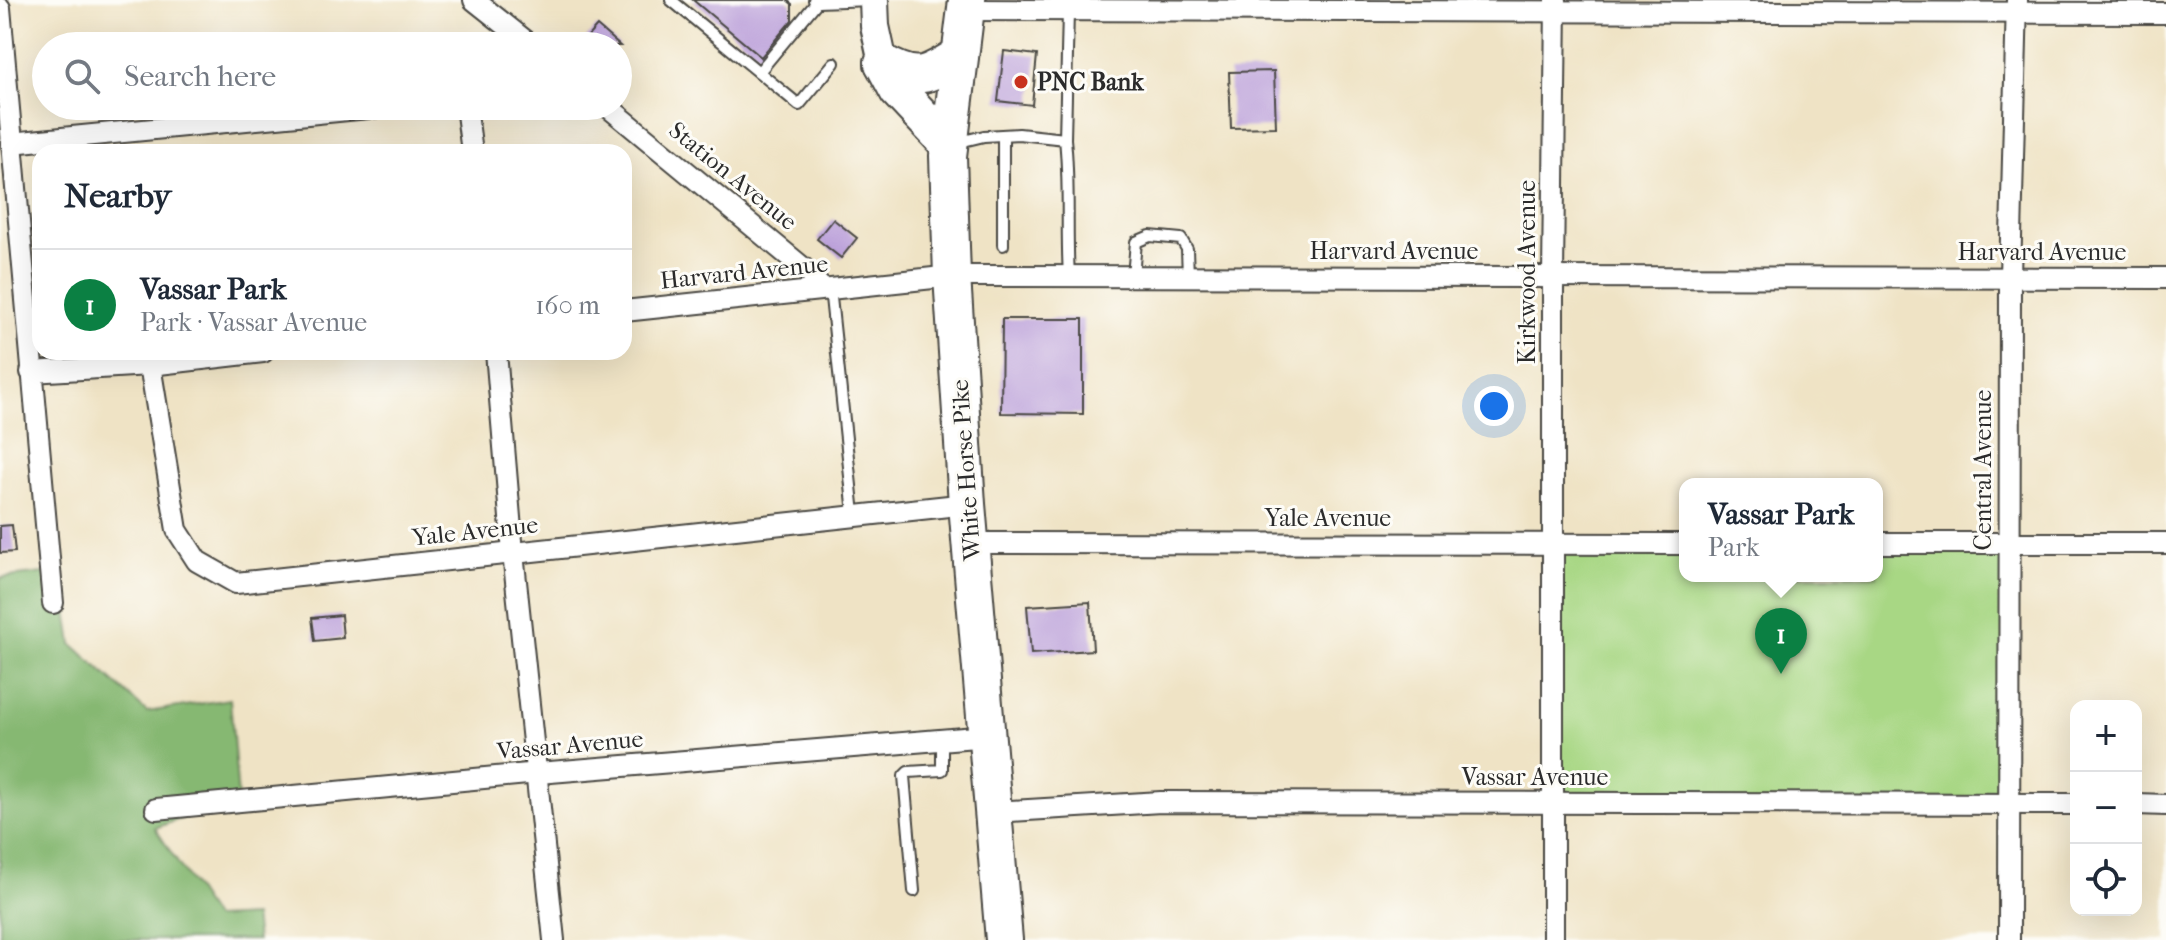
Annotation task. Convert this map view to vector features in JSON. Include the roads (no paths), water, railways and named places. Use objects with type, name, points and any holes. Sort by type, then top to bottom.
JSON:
[{"type":"highway","name":"White Horse Pike","points":[[966,5],[949,145],[952,276],[967,504],[1004,940]]},
{"type":"highway","points":[[883,63],[908,75],[924,76],[960,55]]},
{"type":"highway","points":[[883,63],[898,91],[949,145]]},
{"type":"street","points":[[474,0],[514,32]]},
{"type":"street","points":[[874,0],[875,26],[883,63]]},
{"type":"street","points":[[966,5],[1068,11],[1098,6],[2017,6],[2166,13]]},
{"type":"street","name":"Central Avenue","points":[[2009,940],[2010,277],[2017,6]]},
{"type":"street","name":"Kirkwood Avenue","points":[[1553,940],[1556,7]]},
{"type":"street","points":[[0,8],[53,603]]},
{"type":"street","points":[[11,143],[246,120]]},
{"type":"street","points":[[468,120],[471,144]]},
{"type":"street","name":"Station Avenue","points":[[624,120],[826,289]]},
{"type":"street","name":"Harvard Avenue","points":[[632,310],[952,276],[2166,278]]},
{"type":"street","points":[[31,372],[193,360]]},
{"type":"street","points":[[497,360],[513,553],[554,940]]},
{"type":"street","name":"Yale Avenue","points":[[150,365],[177,530],[197,561],[236,583],[967,504]]},
{"type":"street","name":"Yale Avenue","points":[[971,543],[1679,544]]},
{"type":"street","points":[[1883,543],[2166,543]]},
{"type":"street","name":"Vassar Avenue","points":[[156,809],[538,773],[988,736]]},
{"type":"street","name":"Vassar Avenue","points":[[993,812],[1161,802],[2070,804]]},
{"type":"street","points":[[2142,804],[2166,805]]},
{"type":"lane","points":[[671,0],[799,105],[834,63]]},
{"type":"lane","points":[[759,72],[816,1],[874,0]]},
{"type":"lane","points":[[1068,11],[1065,139],[1069,276]]},
{"type":"lane","points":[[949,145],[984,136],[1019,134],[1065,139]]},
{"type":"lane","points":[[1003,135],[1003,245]]},
{"type":"lane","points":[[1133,276],[1136,242],[1150,236],[1181,239],[1184,242],[1188,276]]},
{"type":"lane","points":[[826,289],[854,514]]},
{"type":"lane","points":[[914,891],[904,776],[908,772],[942,770],[942,740]]},
{"type":"place","name":"PNC Bank","points":[[1021,82]]},
{"type":"place","name":"Vassar Park","points":[[1781,674]]}]
